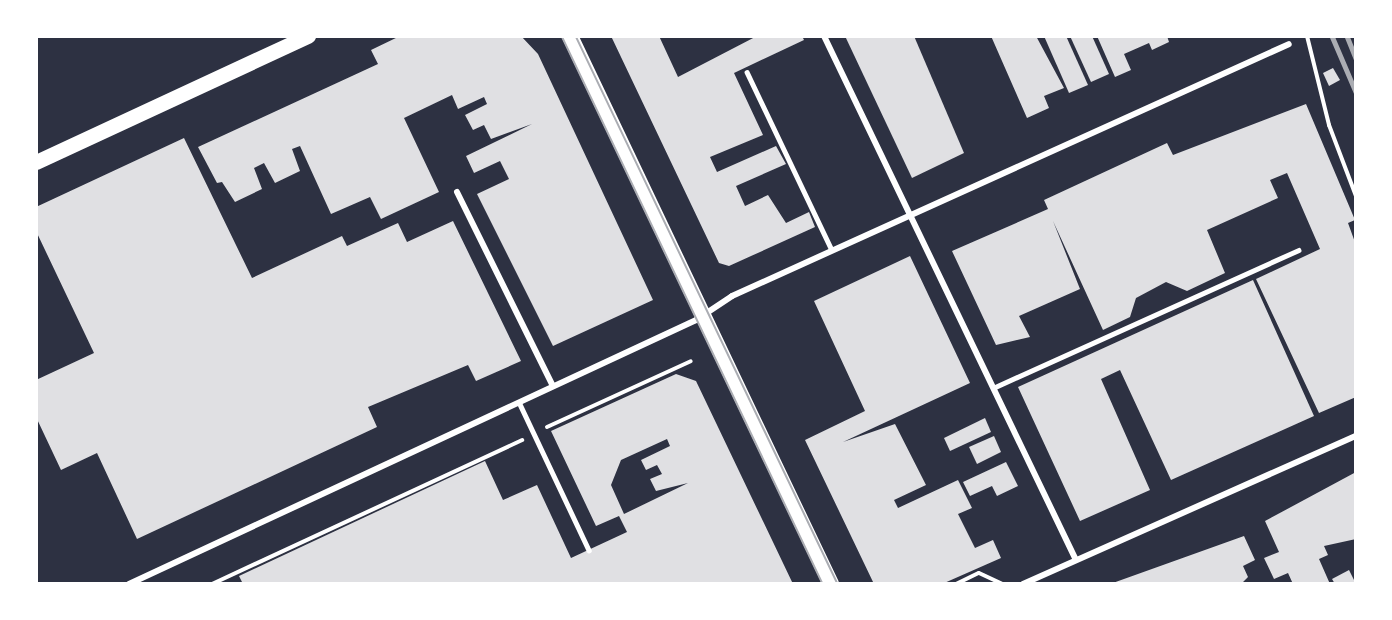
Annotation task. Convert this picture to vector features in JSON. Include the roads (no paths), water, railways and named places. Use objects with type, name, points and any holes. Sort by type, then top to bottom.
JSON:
[{"type":"highway","points":[[569,39],[831,584]]},
{"type":"main road","points":[[36,162],[308,36]]},
{"type":"street","points":[[824,36],[1076,560]]},
{"type":"street","points":[[129,584],[553,386],[832,250],[1289,44]]},
{"type":"street","points":[[457,192],[553,386]]},
{"type":"street","points":[[1023,584],[1356,436]]},
{"type":"lane","points":[[747,72],[832,250]]},
{"type":"lane","points":[[993,388],[1298,250]]},
{"type":"lane","points":[[519,402],[589,550]]},
{"type":"tram line","points":[[562,36],[823,584]]},
{"type":"tram line","points":[[576,36],[838,584]]},
{"type":"railway","points":[[1332,36],[1356,92]]},
{"type":"railway","points":[[1347,36],[1356,58]]}]
